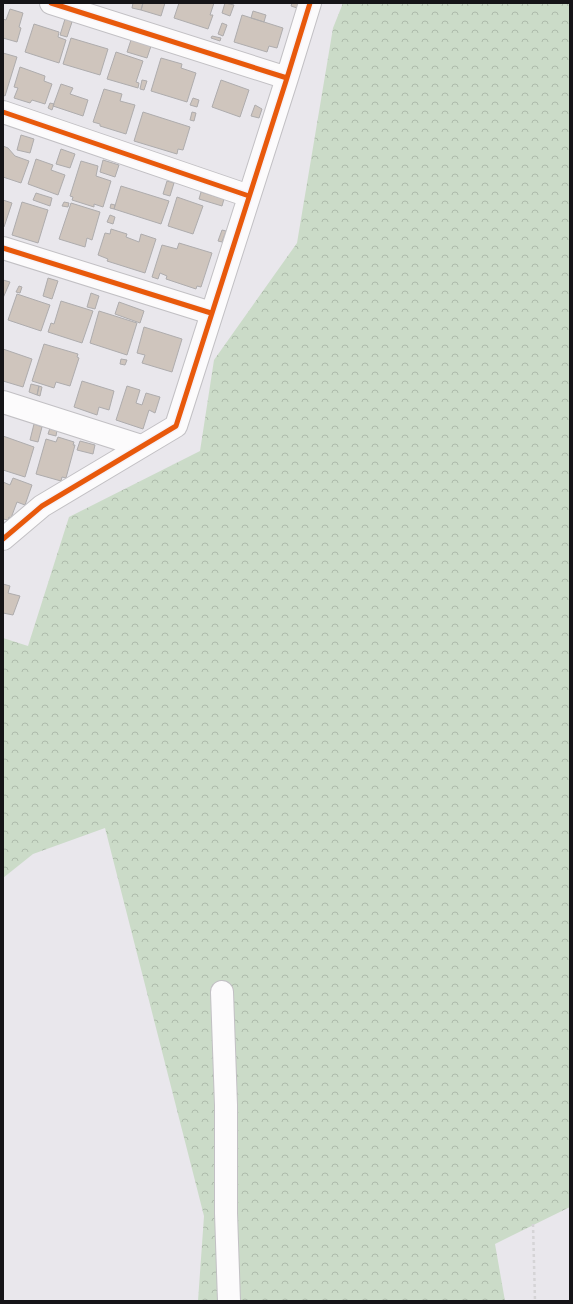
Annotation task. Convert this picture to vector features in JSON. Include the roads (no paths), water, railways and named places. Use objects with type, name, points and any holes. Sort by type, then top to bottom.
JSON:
[{"type":"street","points":[[51,3],[287,78]]},
{"type":"street","points":[[3,539],[42,506],[176,426],[310,3]]},
{"type":"street","points":[[3,112],[249,196]]},
{"type":"street","points":[[3,248],[212,313]]},
{"type":"street","points":[[3,402],[141,446]]},
{"type":"street","points":[[222,992],[226,1105],[226,1213],[229,1301]]}]
